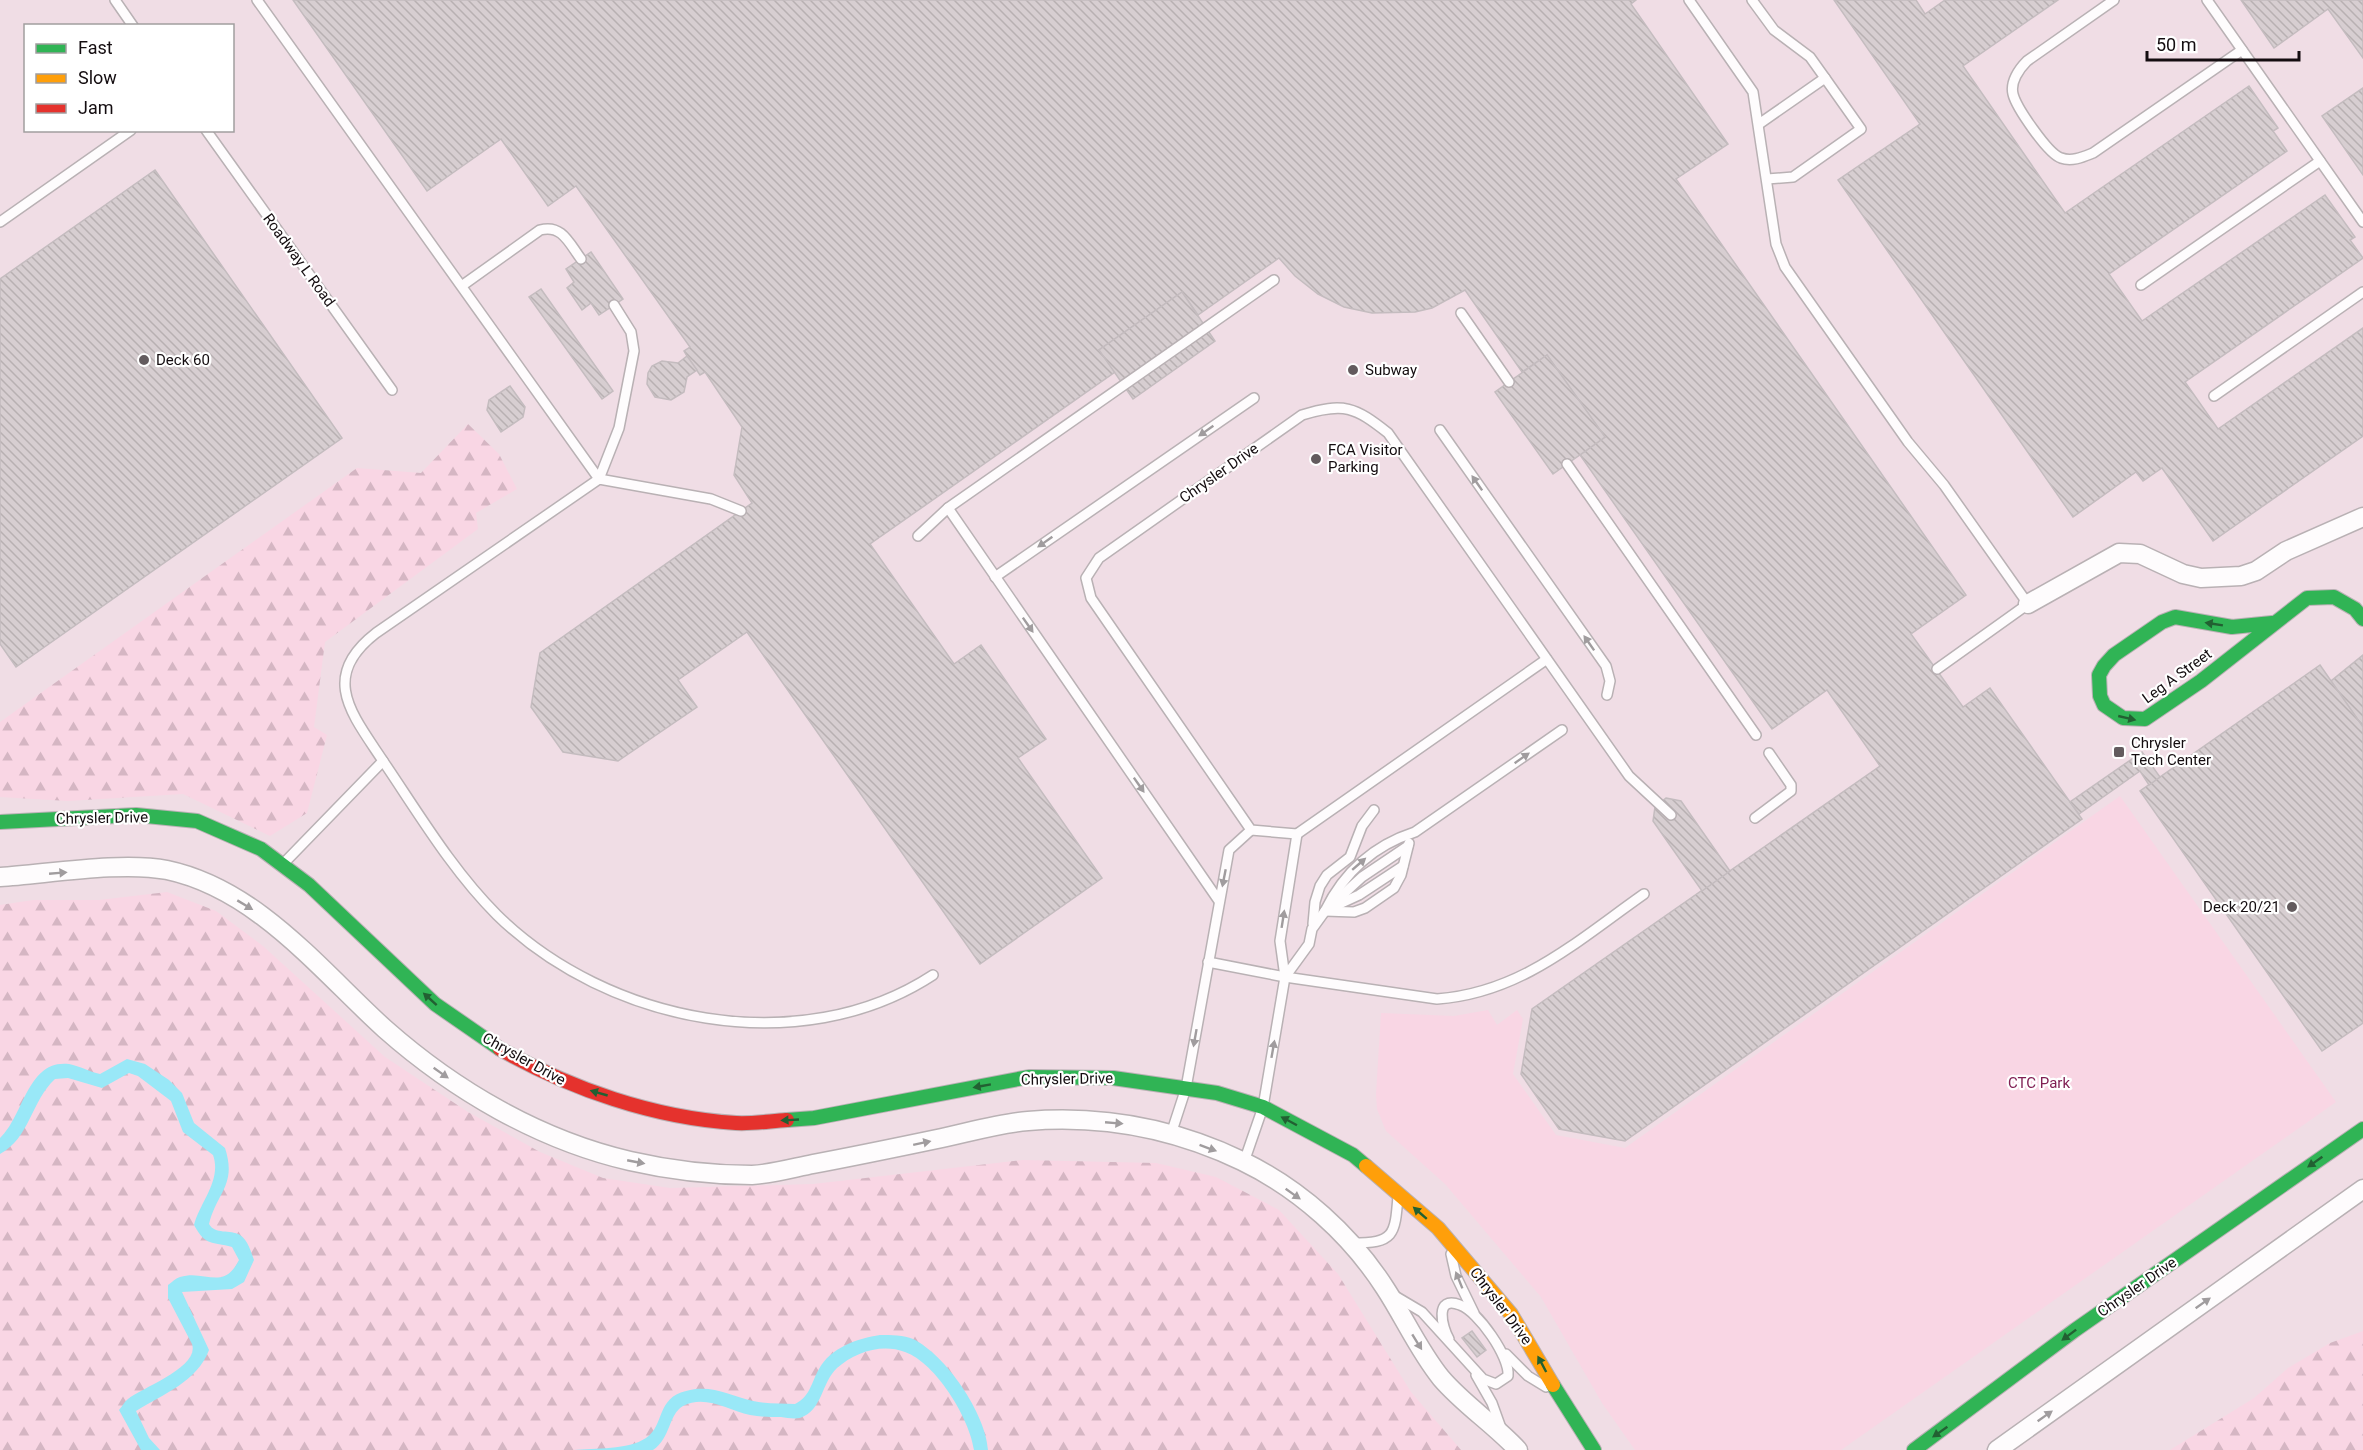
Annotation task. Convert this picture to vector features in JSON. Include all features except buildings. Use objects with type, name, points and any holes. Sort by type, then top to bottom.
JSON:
[{"type":"street","points":[[2028,604],[2110,556],[2128,552],[2192,576],[2218,579],[2241,576],[2256,571],[2286,551],[2363,517]]},
{"type":"street","name":"Leg A Street","points":[[2272,623],[2232,627],[2175,617],[2162,622],[2114,655],[2104,666],[2100,675],[2100,696],[2104,705],[2123,718],[2133,721],[2145,719],[2201,681],[2272,623],[2307,598],[2321,596],[2343,601],[2355,609],[2363,620]]},
{"type":"street","name":"Chrysler Drive","points":[[0,822],[136,815],[197,821],[261,849],[309,885],[435,1004],[501,1050],[568,1084],[663,1112],[738,1123],[814,1118],[1029,1077],[1113,1078],[1217,1093],[1263,1107],[1353,1155],[1448,1239],[1511,1314],[1558,1395],[1594,1450]]},
{"type":"street","points":[[0,877],[128,867],[167,870],[216,888],[253,910],[291,941],[420,1059],[459,1086],[540,1131],[584,1148],[630,1161],[678,1170],[757,1175],[1026,1121],[1085,1120],[1134,1125],[1171,1134],[1244,1162],[1293,1192],[1329,1221],[1352,1243],[1388,1292],[1438,1375],[1466,1405],[1503,1434],[1518,1450]]},
{"type":"street","name":"Chrysler Drive","points":[[1914,1450],[2075,1330],[2363,1129]]},
{"type":"street","points":[[1997,1450],[2363,1189]]},
{"type":"lane","points":[[115,0],[132,24]]},
{"type":"lane","points":[[257,0],[400,202],[463,285],[599,479],[711,499],[741,511]]},
{"type":"lane","points":[[1689,0],[1745,78],[1757,105],[1776,244],[1785,267],[1908,442],[1944,485],[2028,604],[1937,669]]},
{"type":"lane","points":[[1752,0],[1774,30],[1810,57],[1862,129],[1793,177],[1767,179]]},
{"type":"lane","points":[[2114,0],[2027,61],[2018,71],[2013,83],[2013,95],[2018,105],[2048,149],[2061,158],[2077,159],[2093,153],[2242,50]]},
{"type":"lane","points":[[2207,0],[2363,222]]},
{"type":"lane","points":[[1760,124],[1825,78]]},
{"type":"lane","points":[[0,222],[128,132]]},
{"type":"lane","name":"Roadway L Road","points":[[207,132],[392,390]]},
{"type":"lane","points":[[2141,285],[2320,162]]},
{"type":"lane","points":[[463,285],[540,230],[550,227],[561,231],[581,259]]},
{"type":"lane","points":[[918,536],[948,508],[1274,280]]},
{"type":"lane","points":[[2214,396],[2363,292]]},
{"type":"lane","points":[[614,305],[632,332],[634,351],[619,428],[599,479],[396,619],[357,650],[348,662],[344,693],[349,708],[459,872],[496,914],[541,952],[568,970],[626,997],[687,1015],[771,1022],[806,1020],[869,1005],[898,995],[933,975]]},
{"type":"lane","points":[[1461,313],[1509,382]]},
{"type":"lane","points":[[995,577],[1254,398]]},
{"type":"lane","name":"Chrysler Drive","points":[[1251,830],[1091,598],[1086,578],[1098,558],[1302,415],[1328,407],[1360,411],[1388,433],[1629,776],[1671,815]]},
{"type":"lane","points":[[1440,430],[1606,666],[1610,681],[1607,695]]},
{"type":"lane","points":[[1567,464],[1756,735]]},
{"type":"lane","points":[[948,508],[1219,901]]},
{"type":"lane","points":[[1171,1134],[1186,1088],[1229,850],[1251,830],[1297,834],[1547,659]]},
{"type":"lane","points":[[1312,929],[1336,889],[1357,866],[1394,839],[1415,832],[1562,730]]},
{"type":"lane","points":[[1755,818],[1791,790],[1791,785],[1769,753]]},
{"type":"lane","points":[[282,865],[383,761]]},
{"type":"lane","points":[[1285,977],[1308,944],[1320,886],[1327,875],[1350,857],[1362,826],[1374,810]]},
{"type":"lane","points":[[1325,910],[1354,912],[1365,908],[1394,888],[1415,832]]},
{"type":"lane","points":[[1244,1162],[1263,1107],[1285,977],[1280,941],[1297,834]]},
{"type":"lane","points":[[1325,910],[1362,877],[1408,846]]},
{"type":"lane","points":[[1325,910],[1359,896],[1403,866]]},
{"type":"lane","points":[[1208,962],[1285,977],[1437,999],[1483,993],[1539,968],[1644,894]]},
{"type":"lane","points":[[1352,1243],[1382,1242],[1391,1234],[1396,1222],[1398,1193]]},
{"type":"lane","points":[[1448,1239],[1456,1276],[1476,1318],[1500,1349],[1527,1376],[1558,1395]]},
{"type":"lane","points":[[1388,1292],[1422,1312],[1449,1339],[1473,1370],[1492,1403],[1503,1434]]},
{"type":"lane","points":[[1449,1339],[1441,1321],[1441,1313],[1445,1306],[1452,1303],[1460,1305],[1476,1318]]},
{"type":"lane","points":[[1473,1370],[1490,1383],[1503,1381],[1508,1376],[1508,1368],[1500,1349]]},
{"type":"shaded area","points":[[0,0],[2363,0],[2363,1450],[0,1450]]},
{"type":"green space","points":[[468,424],[499,454],[517,489],[476,513],[478,529],[325,642],[314,727],[327,735],[307,813],[270,836],[183,794],[68,801],[0,797],[0,722],[357,468],[421,473]]},
{"type":"green space","name":"CTC Park","points":[[2120,796],[2336,1102],[1841,1450],[1635,1450],[1602,1403],[1541,1297],[1445,1184],[1386,1131],[1377,1109],[1376,1094],[1381,1013],[1454,1016],[1488,1010],[1497,1025],[1517,1010],[1523,1019],[1513,1074],[1556,1135],[1625,1148]]},
{"type":"green space","points":[[167,892],[216,911],[263,946],[385,1057],[468,1112],[540,1152],[603,1178],[670,1188],[813,1184],[1023,1160],[1156,1163],[1216,1177],[1279,1210],[1338,1274],[1411,1392],[1461,1450],[0,1450],[0,905],[33,900],[99,900]]},
{"type":"green space","points":[[2363,1331],[2363,1450],[2170,1450],[2254,1398],[2288,1368],[2330,1343]]},
{"type":"water","points":[[127,1059],[145,1064],[169,1080],[182,1093],[194,1123],[225,1148],[229,1171],[209,1224],[215,1230],[236,1233],[243,1237],[254,1260],[244,1282],[232,1289],[182,1292],[209,1350],[204,1361],[188,1379],[136,1411],[149,1438],[160,1450],[141,1450],[119,1410],[135,1394],[169,1376],[187,1361],[192,1352],[192,1344],[168,1298],[168,1285],[178,1278],[189,1275],[213,1278],[227,1275],[239,1260],[232,1247],[206,1240],[194,1225],[213,1182],[215,1164],[213,1155],[183,1132],[171,1101],[138,1076],[129,1073],[102,1088],[68,1078],[55,1079],[40,1098],[18,1139],[0,1154],[0,1138],[35,1079],[44,1070],[55,1065],[69,1064],[100,1074]]},
{"type":"water","points":[[880,1335],[913,1339],[938,1358],[951,1372],[972,1403],[986,1436],[988,1450],[974,1450],[959,1408],[950,1393],[928,1368],[917,1358],[905,1352],[887,1348],[869,1351],[844,1362],[832,1374],[818,1403],[808,1414],[800,1418],[754,1416],[708,1402],[691,1403],[678,1410],[663,1439],[653,1450],[574,1450],[621,1447],[639,1442],[652,1433],[670,1399],[676,1394],[695,1389],[712,1390],[758,1402],[795,1404],[807,1394],[819,1369],[830,1355],[845,1345]]},
{"type":"traffic: fast","points":[[2272,623],[2232,627],[2175,617],[2162,622],[2114,655],[2104,666],[2099,675],[2100,696],[2104,705],[2123,718],[2145,719],[2201,681],[2307,598],[2334,597],[2355,609],[2363,619]]},
{"type":"traffic: fast","points":[[0,822],[136,815],[197,821],[261,849],[309,885],[435,1004],[500,1049]]},
{"type":"traffic: fast","points":[[787,1120],[814,1118],[1029,1077],[1113,1078],[1217,1093],[1263,1107],[1353,1155],[1366,1166]]},
{"type":"traffic: fast","points":[[1914,1450],[2075,1330],[2363,1129]]},
{"type":"traffic: fast","points":[[1553,1385],[1594,1450]]},
{"type":"traffic: slow","points":[[1366,1166],[1438,1228],[1511,1314],[1553,1385]]},
{"type":"traffic: jam","points":[[500,1049],[584,1089],[644,1108],[705,1120],[736,1123],[787,1120]]},
{"type":"place","name":"Deck 60","points":[[144,360]]},
{"type":"place","name":"Subway","points":[[1353,370]]},
{"type":"place","name":"FCA Visitor Parking","points":[[1316,459]]},
{"type":"place","name":"Chrysler Tech Center","points":[[2119,752]]},
{"type":"place","name":"Deck 20/21","points":[[2292,907]]}]
